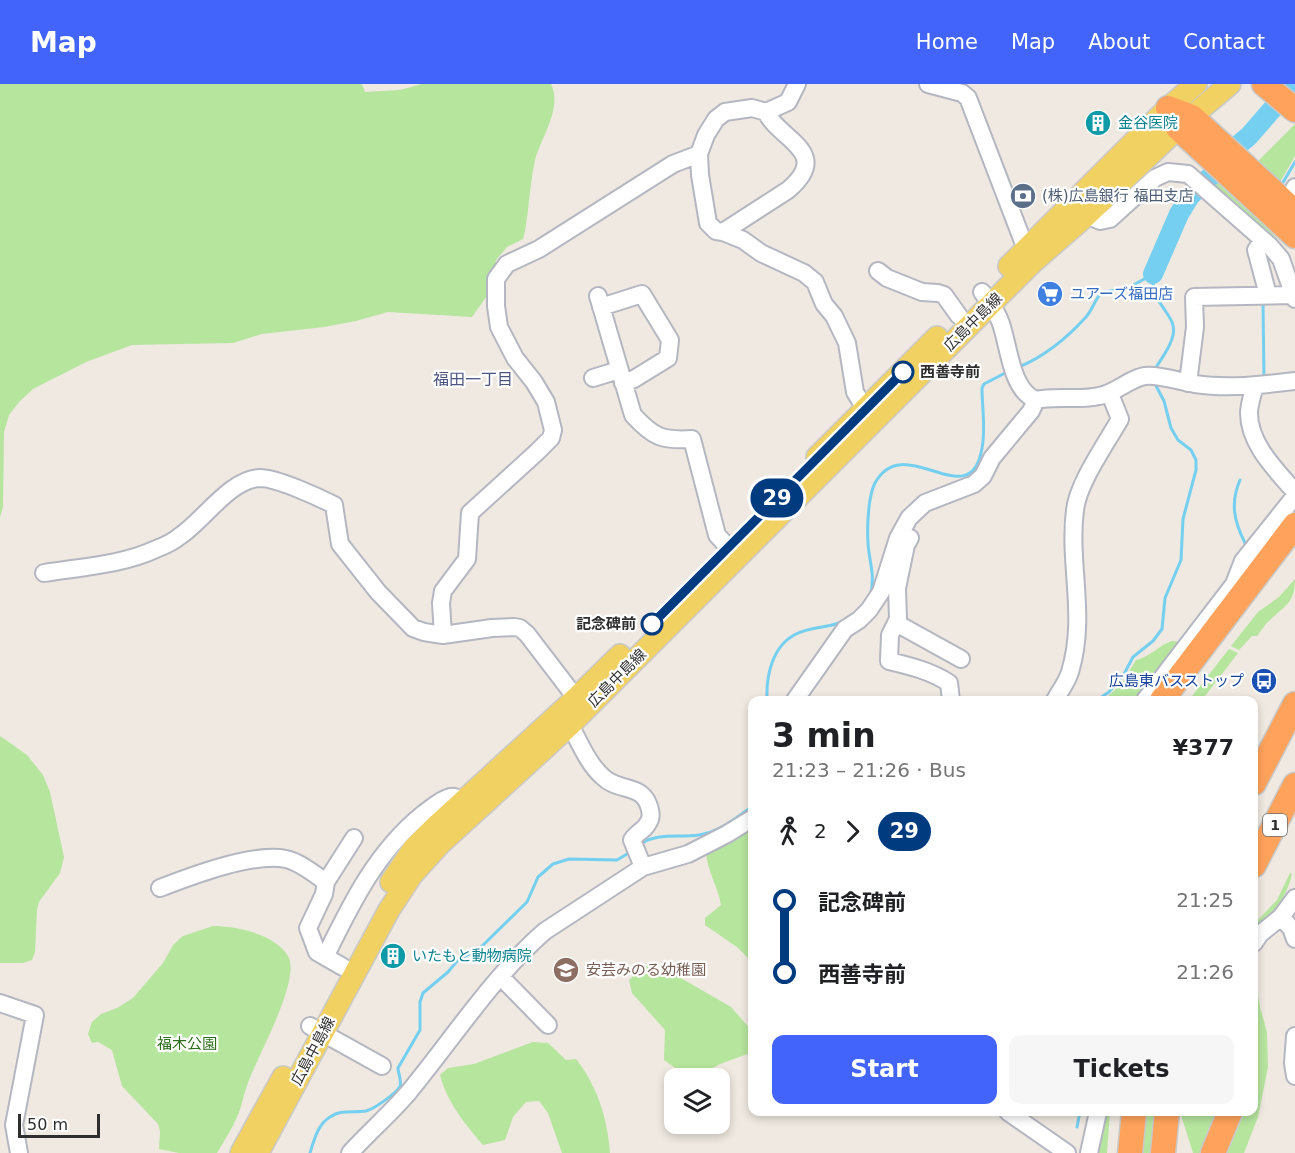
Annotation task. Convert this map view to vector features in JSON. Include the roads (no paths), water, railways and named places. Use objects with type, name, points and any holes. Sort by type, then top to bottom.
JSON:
[{"type":"highway","points":[[1264,84],[1295,110]]},
{"type":"highway","points":[[1269,84],[1295,102]]},
{"type":"highway","points":[[1179,118],[1293,199]]},
{"type":"highway","points":[[1179,118],[1295,236]]},
{"type":"highway","points":[[1165,696],[1295,525]]},
{"type":"highway","points":[[1179,696],[1295,546]]},
{"type":"highway","points":[[1258,775],[1295,704]]},
{"type":"highway","name":"1","points":[[1258,857],[1295,785]]},
{"type":"highway","points":[[1128,1116],[1128,1153]]},
{"type":"highway","points":[[1128,1153],[1133,1116]]},
{"type":"highway","points":[[1163,1153],[1167,1116]]},
{"type":"highway","points":[[1213,1153],[1228,1116]]},
{"type":"main road","name":"広島中島線","points":[[1030,255],[1087,215],[1179,118],[1196,84]]},
{"type":"main road","name":"広島中島線","points":[[241,1153],[389,910],[412,875],[440,844],[468,807],[581,704],[1030,255],[1179,118],[1230,84]]},
{"type":"main road","name":"広島中島線","points":[[869,415],[959,316],[987,298]]},
{"type":"main road","name":"広島中島線","points":[[258,1153],[317,1030],[334,962],[378,903],[414,848],[570,725],[581,704]]},
{"type":"street","points":[[797,84],[788,102],[766,112],[752,108],[725,112],[716,118],[699,154],[708,223],[716,231],[743,240],[761,253],[804,273],[815,282],[824,304],[834,316],[847,343],[855,393],[869,415]]},
{"type":"street","points":[[928,84],[962,93],[968,98],[1030,255]]},
{"type":"street","points":[[723,232],[788,190],[798,181],[804,168],[805,155],[798,145],[770,120],[766,112]]},
{"type":"street","points":[[443,635],[441,603],[443,591],[467,559],[470,513],[551,438],[553,430],[546,402],[515,358],[499,327],[496,279],[507,264],[539,249],[673,164],[699,154]]},
{"type":"street","points":[[1087,215],[1100,221],[1110,219],[1155,178],[1168,172],[1188,174],[1270,246],[1281,259],[1294,297],[1268,295],[1194,297],[1196,327],[1188,383]]},
{"type":"street","points":[[1258,247],[1256,250],[1268,295]]},
{"type":"street","points":[[878,271],[887,278],[922,292],[944,295],[959,316]]},
{"type":"street","points":[[593,378],[621,377],[634,380],[668,358],[670,340],[642,294],[599,302],[621,377],[633,415],[658,438],[670,441],[692,439],[717,535],[733,553]]},
{"type":"street","points":[[987,298],[1000,321],[1013,369],[1026,393],[1036,400],[1053,397],[1075,399],[1096,397],[1110,393],[1146,375],[1227,387],[1295,381]]},
{"type":"street","points":[[1148,696],[1234,584],[1243,561],[1295,494],[1261,451],[1250,422],[1249,410],[1255,385]]},
{"type":"street","points":[[1057,696],[1069,674],[1076,646],[1078,619],[1075,511],[1083,484],[1120,419],[1110,393]]},
{"type":"street","points":[[798,696],[845,629],[859,620],[881,592],[898,538],[909,518],[925,503],[974,484],[983,476],[992,458],[1031,411],[1036,400]]},
{"type":"street","points":[[44,573],[115,562],[154,550],[179,537],[243,482],[261,478],[309,492],[334,505],[340,544],[378,592],[412,628],[443,635],[492,628],[520,628],[581,704]]},
{"type":"street","points":[[925,503],[906,545],[897,588],[898,612],[890,635],[889,661],[939,676],[949,683],[951,696]]},
{"type":"street","points":[[896,623],[961,658]]},
{"type":"street","points":[[570,725],[589,759],[604,779],[644,794],[651,814],[648,824],[632,840],[643,867]]},
{"type":"street","points":[[350,1153],[408,1093],[501,977],[531,943],[545,931],[643,867],[688,854],[748,821]]},
{"type":"street","points":[[334,962],[316,952],[308,928],[324,894],[326,882],[354,838]]},
{"type":"street","points":[[160,888],[224,866],[278,858],[296,862],[326,882]]},
{"type":"street","points":[[1258,937],[1281,917],[1295,898]]},
{"type":"street","points":[[1281,917],[1291,928],[1295,939]]},
{"type":"street","points":[[501,977],[548,1025]]},
{"type":"street","points":[[0,1003],[35,1015],[14,1125],[19,1153]]},
{"type":"street","points":[[317,1030],[382,1066]]},
{"type":"street","points":[[1295,1036],[1293,1063],[1295,1076]]},
{"type":"street","points":[[1012,1116],[1045,1146],[1067,1153]]},
{"type":"street","points":[[1089,1153],[1097,1116]]},
{"type":"waterway","points":[[1237,146],[1249,136],[1294,84]]},
{"type":"waterway","points":[[1282,184],[1295,162]]},
{"type":"waterway","points":[[1153,274],[1179,214],[1190,196],[1211,176]]},
{"type":"waterway","points":[[1153,274],[1156,294],[1172,321],[1173,328],[1170,344],[1155,369]]},
{"type":"waterway","points":[[1019,367],[1047,352],[1071,332],[1088,314],[1101,293],[1130,287],[1153,274]]},
{"type":"waterway","points":[[1263,303],[1264,379]]},
{"type":"waterway","points":[[871,593],[868,521],[875,483],[887,469],[902,465],[951,476],[965,475],[975,467],[983,440],[982,388],[984,384],[1007,372]]},
{"type":"waterway","points":[[1103,696],[1123,676],[1133,657],[1153,641],[1162,629],[1165,598],[1181,560],[1183,519],[1196,470],[1196,460],[1191,450],[1178,440],[1171,428],[1164,401],[1154,382]]},
{"type":"waterway","points":[[1240,480],[1234,504],[1238,527],[1245,543]]},
{"type":"waterway","points":[[767,696],[772,662],[788,639],[801,632],[842,622]]},
{"type":"waterway","points":[[639,845],[653,838],[691,836],[714,831],[748,810]]},
{"type":"waterway","points":[[310,1153],[319,1128],[330,1117],[343,1112],[370,1110],[398,1089],[401,1082],[398,1068],[420,1030],[420,1002],[423,993],[448,972],[458,960],[479,949],[527,902],[538,877],[553,864],[569,859],[617,860],[632,851]]},
{"type":"waterway","points":[[1077,1127],[1079,1116]]},
{"type":"place","name":"金谷医院","points":[[1098,123]]},
{"type":"place","name":"(株)広島銀行 福田支店","points":[[1023,196]]},
{"type":"place","name":"ユアーズ福田店","points":[[1050,294]]},
{"type":"place","name":"西善寺前","points":[[903,372]]},
{"type":"place","name":"記念碑前","points":[[652,624]]},
{"type":"place","name":"広島東バスストップ","points":[[1264,681]]},
{"type":"place","name":"いたもと動物病院","points":[[393,956]]},
{"type":"place","name":"安芸みのる幼稚園","points":[[566,970]]},
{"type":"district","name":"福田一丁目","points":[[473,379]]},
{"type":"park label","name":"福木公園","points":[[187,1044]]}]
